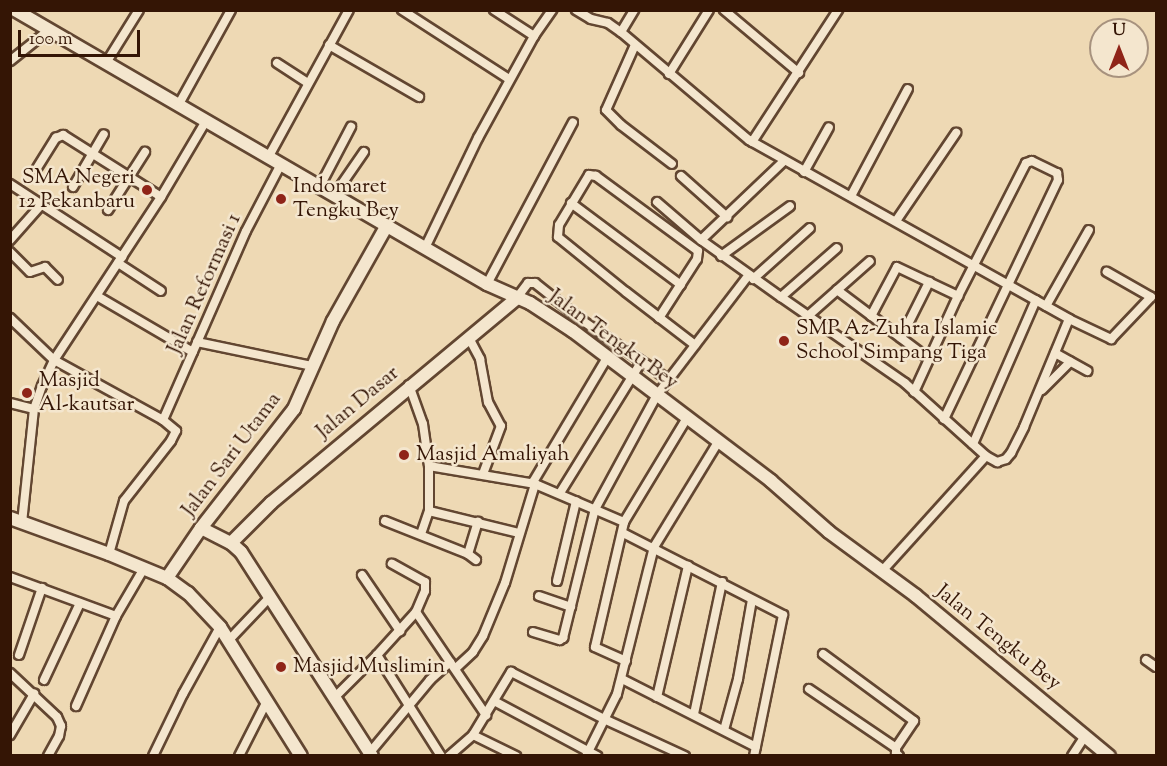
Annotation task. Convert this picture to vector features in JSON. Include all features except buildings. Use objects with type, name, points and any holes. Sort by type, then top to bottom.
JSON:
[{"type":"street","name":"Jalan Tengku Bey","points":[[15,10],[487,284],[530,303],[718,442],[882,571],[1109,756]]},
{"type":"street","points":[[106,63],[139,10]]},
{"type":"street","points":[[179,104],[231,10]]},
{"type":"street","points":[[269,156],[349,10]]},
{"type":"street","points":[[402,10],[509,79]]},
{"type":"street","points":[[425,248],[477,138],[534,36],[552,10]]},
{"type":"street","points":[[576,10],[591,19],[608,23],[621,32],[753,142],[1069,319],[1111,339],[1151,297],[1107,272]]},
{"type":"street","points":[[621,32],[634,10]]},
{"type":"street","points":[[669,74],[709,10]]},
{"type":"street","points":[[724,10],[799,73]]},
{"type":"street","points":[[753,142],[838,10]]},
{"type":"street","points":[[495,11],[534,36]]},
{"type":"street","points":[[10,61],[49,30]]},
{"type":"street","points":[[329,45],[419,97]]},
{"type":"street","points":[[635,45],[606,110],[621,125],[672,164]]},
{"type":"street","points":[[277,63],[308,83]]},
{"type":"street","points":[[851,196],[908,89]]},
{"type":"street","points":[[206,121],[161,196],[54,360],[34,408],[16,521],[144,568],[189,592],[229,640],[301,756]]},
{"type":"street","points":[[487,284],[573,122]]},
{"type":"street","points":[[320,186],[351,127]]},
{"type":"street","points":[[804,172],[829,127]]},
{"type":"street","points":[[896,221],[956,133]]},
{"type":"street","points":[[74,187],[104,134]]},
{"type":"street","points":[[36,168],[60,135],[161,196]]},
{"type":"street","points":[[108,210],[145,152]]},
{"type":"street","points":[[335,194],[364,152]]},
{"type":"street","points":[[914,392],[958,296],[1028,162],[1032,160],[1057,173],[1058,180],[944,419]]},
{"type":"street","points":[[701,240],[784,161]]},
{"type":"street","name":"Jalan Reformasi 1","points":[[163,420],[246,231],[281,164]]},
{"type":"street","points":[[659,318],[699,253],[596,176],[587,177],[556,230],[558,237],[659,318],[695,345]]},
{"type":"street","points":[[681,176],[727,217]]},
{"type":"street","points":[[10,184],[161,291]]},
{"type":"street","points":[[657,201],[721,256],[809,315],[914,392],[986,456],[997,462],[1005,459],[1040,393],[1069,319]]},
{"type":"street","points":[[571,203],[681,285]]},
{"type":"street","points":[[10,240],[40,205]]},
{"type":"street","points":[[721,256],[790,207]]},
{"type":"street","name":"Jalan Sari Utama","points":[[166,578],[201,528],[280,430],[306,387],[312,366],[333,321],[387,225]]},
{"type":"street","points":[[533,632],[560,640],[563,638],[595,509],[657,396],[751,277],[810,228]]},
{"type":"street","points":[[1046,306],[1089,230]]},
{"type":"street","points":[[781,297],[837,248]]},
{"type":"street","points":[[10,252],[30,272],[45,267],[58,280]]},
{"type":"street","points":[[809,315],[870,261]]},
{"type":"street","points":[[871,316],[897,267],[958,296]]},
{"type":"street","points":[[901,338],[929,282]]},
{"type":"street","points":[[516,298],[528,283],[535,283],[583,321],[669,380]]},
{"type":"street","points":[[837,290],[929,359]]},
{"type":"street","points":[[97,296],[193,352]]},
{"type":"street","name":"Jalan Dasar","points":[[231,543],[265,508],[409,385],[516,298]]},
{"type":"street","points":[[973,444],[1036,300]]},
{"type":"street","points":[[11,321],[54,360],[174,427],[175,434],[124,501],[109,554]]},
{"type":"street","points":[[469,338],[483,369],[488,402],[501,426],[483,474]]},
{"type":"street","points":[[197,342],[312,366]]},
{"type":"street","points":[[1054,353],[1087,371]]},
{"type":"street","points":[[201,528],[231,543],[241,552],[336,696],[370,754],[409,704],[453,665],[473,652],[483,636],[505,583],[536,484],[533,482],[607,358]]},
{"type":"street","points":[[560,493],[642,361]]},
{"type":"street","points":[[1040,393],[1070,362]]},
{"type":"street","points":[[409,385],[423,424],[429,466],[429,511],[421,534]]},
{"type":"street","points":[[10,403],[34,408]]},
{"type":"street","points":[[626,661],[595,647],[624,522],[687,418]]},
{"type":"street","points":[[494,701],[590,754],[622,679],[654,547],[718,442]]},
{"type":"street","points":[[882,571],[986,456]]},
{"type":"street","points":[[429,466],[536,484],[624,522]]},
{"type":"street","points":[[556,581],[576,501]]},
{"type":"street","points":[[429,511],[519,533]]},
{"type":"street","points":[[385,521],[468,554],[476,560]]},
{"type":"street","points":[[468,554],[478,522]]},
{"type":"street","points":[[622,679],[724,730],[755,751],[784,617],[722,582],[674,561],[654,547],[623,533]]},
{"type":"street","points":[[336,696],[400,631],[416,612],[425,591],[425,582],[392,564]]},
{"type":"street","points":[[657,697],[688,566]]},
{"type":"street","points":[[76,706],[116,616],[144,568]]},
{"type":"street","points":[[363,575],[400,631]]},
{"type":"street","points":[[10,577],[116,616]]},
{"type":"street","points":[[694,714],[722,582]]},
{"type":"street","points":[[18,654],[42,588]]},
{"type":"street","points":[[539,596],[571,607]]},
{"type":"street","points":[[229,640],[270,597]]},
{"type":"street","points":[[724,730],[738,679],[752,600]]},
{"type":"street","points":[[44,680],[80,603]]},
{"type":"street","points":[[416,612],[486,715]]},
{"type":"street","points":[[153,756],[183,694],[220,627]]},
{"type":"street","points":[[809,689],[898,752],[914,721],[823,654]]},
{"type":"street","points":[[377,656],[441,756]]},
{"type":"street","points":[[1146,660],[1156,667]]},
{"type":"street","points":[[449,756],[473,735],[508,675],[515,672],[604,719],[685,756]]},
{"type":"street","points":[[10,673],[57,717],[61,726],[48,756]]},
{"type":"street","points":[[10,735],[34,694]]},
{"type":"street","points":[[239,756],[267,701]]},
{"type":"street","points":[[473,735],[516,756]]},
{"type":"street","points":[[1072,756],[1085,736]]},
{"type":"place","name":"SMA Negeri 12 Pekanbaru","points":[[147,190]]},
{"type":"place","name":"Indomaret Tengku Bey","points":[[281,199]]},
{"type":"place","name":"SMP Az-Zuhra Islamic School Simpang Tiga","points":[[784,341]]},
{"type":"place","name":"Masjid Al-kautsar","points":[[27,393]]},
{"type":"place","name":"Masjid Amaliyah","points":[[404,455]]},
{"type":"place","name":"Masjid Muslimin","points":[[281,667]]}]
